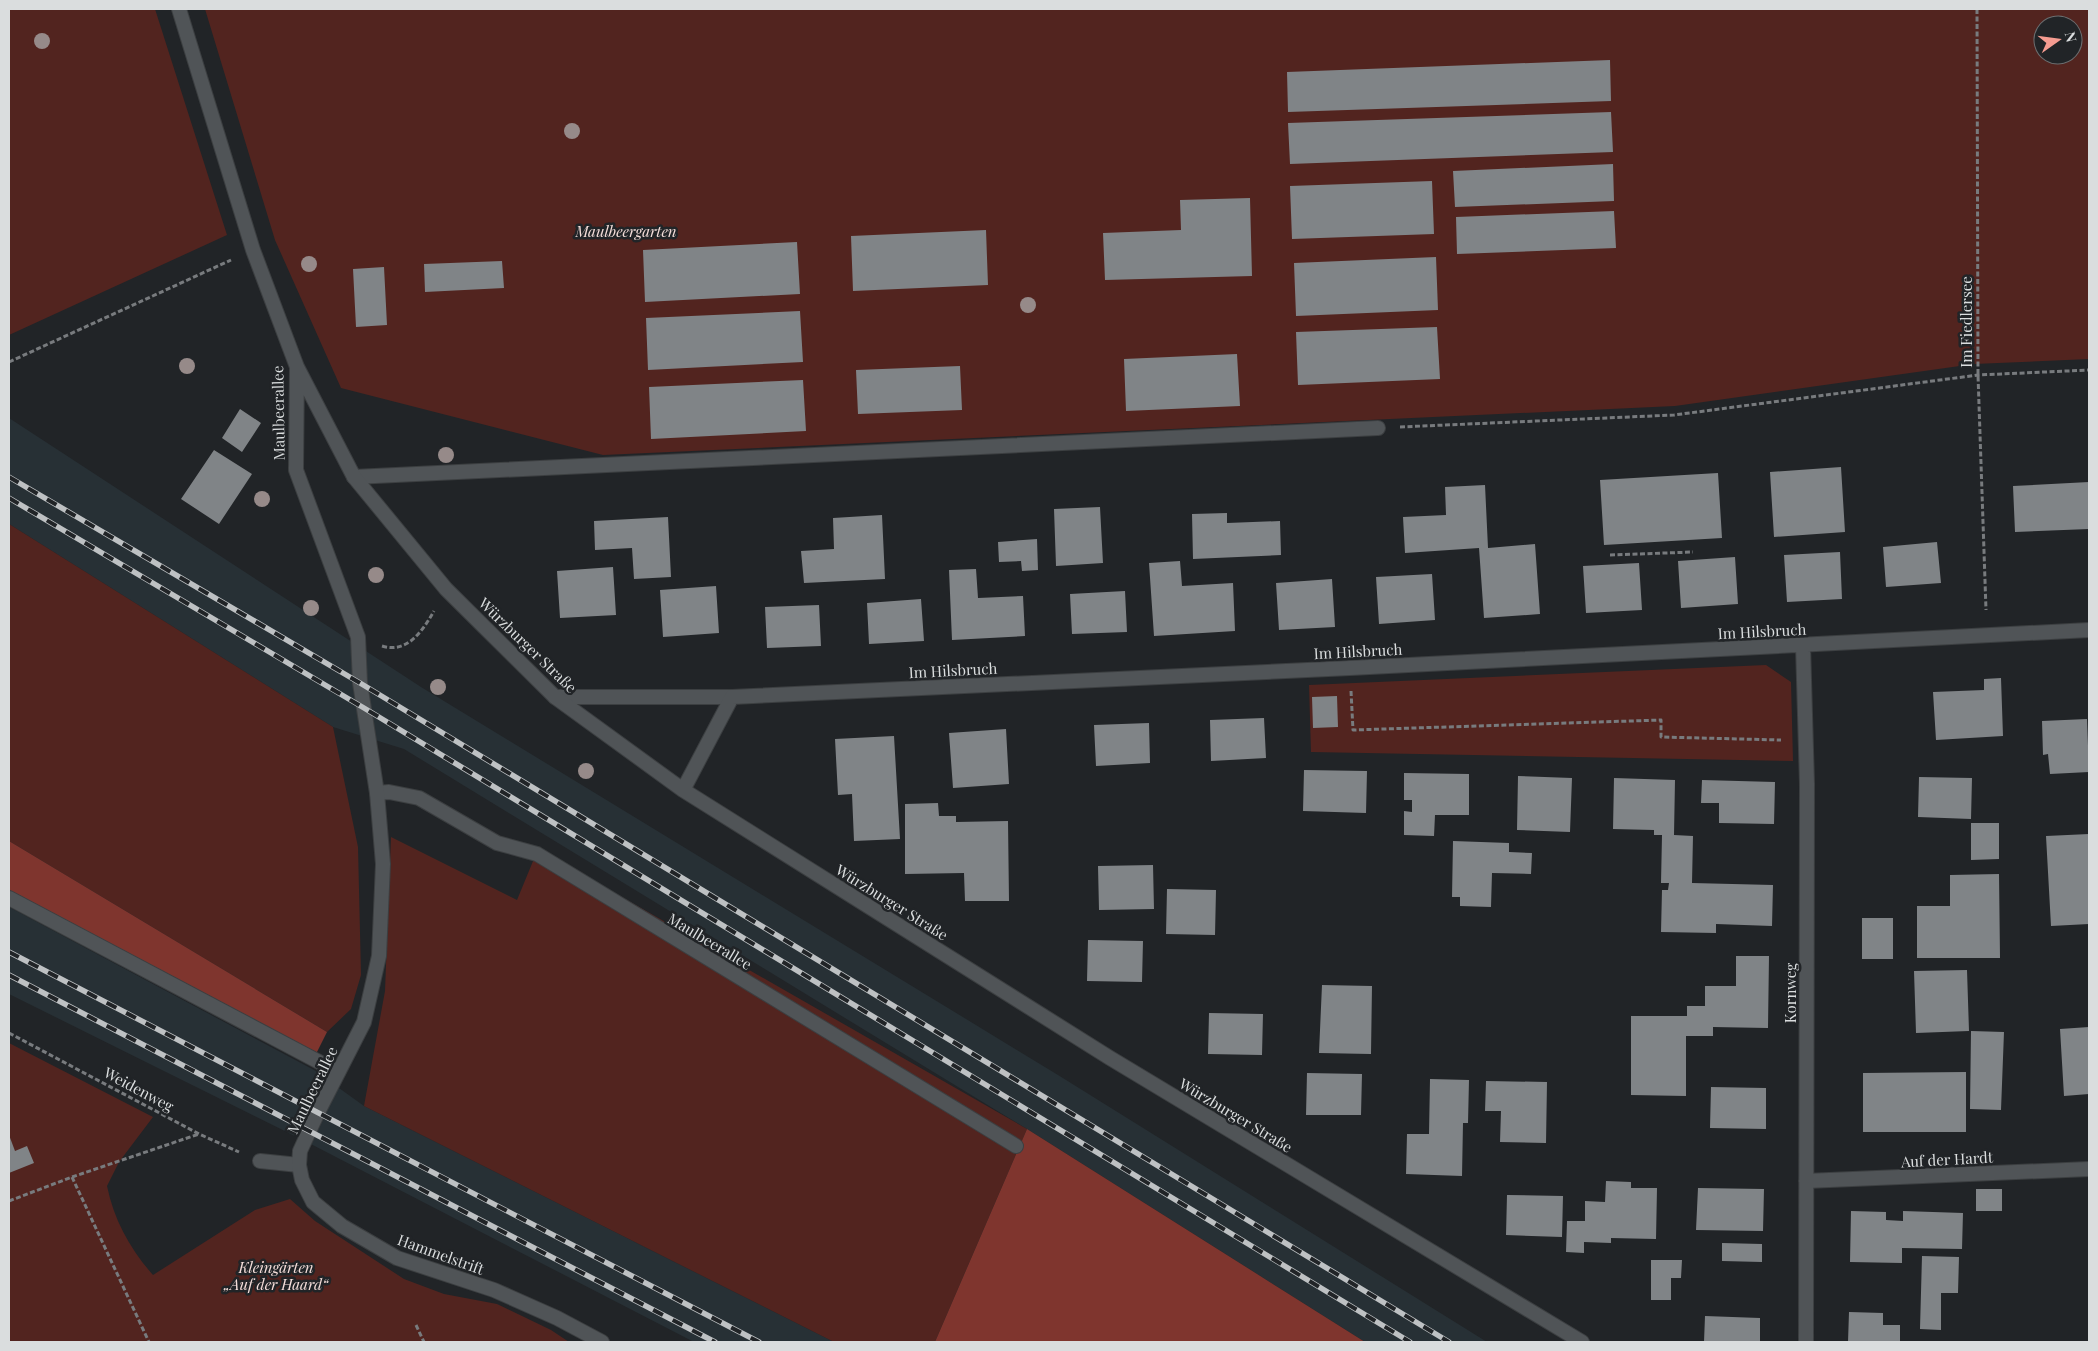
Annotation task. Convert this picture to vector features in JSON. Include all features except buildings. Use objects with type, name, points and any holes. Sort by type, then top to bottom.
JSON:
[{"type":"street","name":"Maulbeerallee","points":[[179,9],[253,250],[296,366],[296,470],[358,637],[360,683],[377,793],[382,864],[379,956],[364,1022],[309,1130],[300,1152],[299,1165]]},
{"type":"street","name":"Würzburger Straße","points":[[296,366],[354,477],[446,589],[555,697],[683,790],[1110,1058],[1582,1342]]},
{"type":"street","points":[[354,477],[1378,428]]},
{"type":"street","name":"Im Hilsbruch","points":[[555,697],[732,697],[1350,668],[2089,630]]},
{"type":"street","name":"Kornweg","points":[[1803,645],[1806,740],[1806,1342]]},
{"type":"street","points":[[683,790],[732,697]]},
{"type":"street","name":"Maulbeerallee","points":[[377,793],[389,792],[419,798],[497,843],[536,854],[1016,1146]]},
{"type":"street","points":[[9,898],[338,1072]]},
{"type":"street","points":[[260,1161],[299,1165]]},
{"type":"street","name":"Hammelstrift","points":[[299,1165],[302,1180],[314,1202],[342,1226],[397,1258],[494,1290],[556,1318],[602,1342]]},
{"type":"street","name":"Auf der Hardt","points":[[1806,1181],[2089,1169]]},
{"type":"path","name":"Im Fiedlersee","points":[[1977,9],[1978,375],[1987,634]]},
{"type":"path","points":[[9,362],[253,250]]},
{"type":"path","points":[[1378,428],[1674,415],[1978,375],[2089,370]]},
{"type":"path","points":[[1610,555],[1693,552]]},
{"type":"path","points":[[358,637],[387,647],[406,646],[422,632],[446,589]]},
{"type":"path","points":[[1350,668],[1353,730],[1661,720],[1661,738],[1806,740]]},
{"type":"path","name":"Weidenweg","points":[[9,1033],[199,1134],[260,1161]]},
{"type":"path","points":[[9,1202],[72,1177],[199,1134]]},
{"type":"path","points":[[72,1177],[149,1342]]},
{"type":"path","points":[[416,1325],[424,1342]]},
{"type":"shaded area","points":[[9,418],[421,687],[1058,1075],[1487,1342],[1365,1342],[1027,1129],[404,749],[333,727],[9,524]]},
{"type":"shaded area","points":[[9,841],[327,1032],[316,1054],[9,890]]},
{"type":"shaded area","points":[[9,907],[314,1070],[364,1106],[834,1342],[694,1342],[305,1141],[9,994]]},
{"type":"shaded area","points":[[1027,1129],[1365,1342],[935,1342]]},
{"type":"green space","points":[[9,9],[155,9],[227,235],[9,335]]},
{"type":"green space","name":"Maulbeergarten","points":[[205,9],[2089,9],[2089,359],[1974,364],[1675,406],[603,455],[341,388],[275,240]]},
{"type":"green space","points":[[9,524],[333,727],[358,847],[361,975],[351,1009],[327,1032],[9,841]]},
{"type":"green space","points":[[1766,665],[1791,682],[1793,761],[1311,752],[1309,685]]},
{"type":"green space","points":[[391,837],[517,900],[538,849],[1027,1129],[935,1342],[834,1342],[364,1106],[385,991]]},
{"type":"green space","name":"Kleingärten „Auf der Haard“","points":[[9,1043],[153,1117],[119,1162],[107,1186],[114,1211],[124,1234],[137,1255],[153,1275],[255,1210],[290,1199],[315,1221],[404,1279],[444,1294],[497,1304],[551,1330],[569,1342],[9,1342]]},
{"type":"railway","points":[[9,477],[360,683],[1449,1342]]},
{"type":"railway","points":[[9,498],[364,708],[1410,1342]]},
{"type":"railway","points":[[9,952],[759,1342]]},
{"type":"railway","points":[[9,975],[715,1342]]}]
